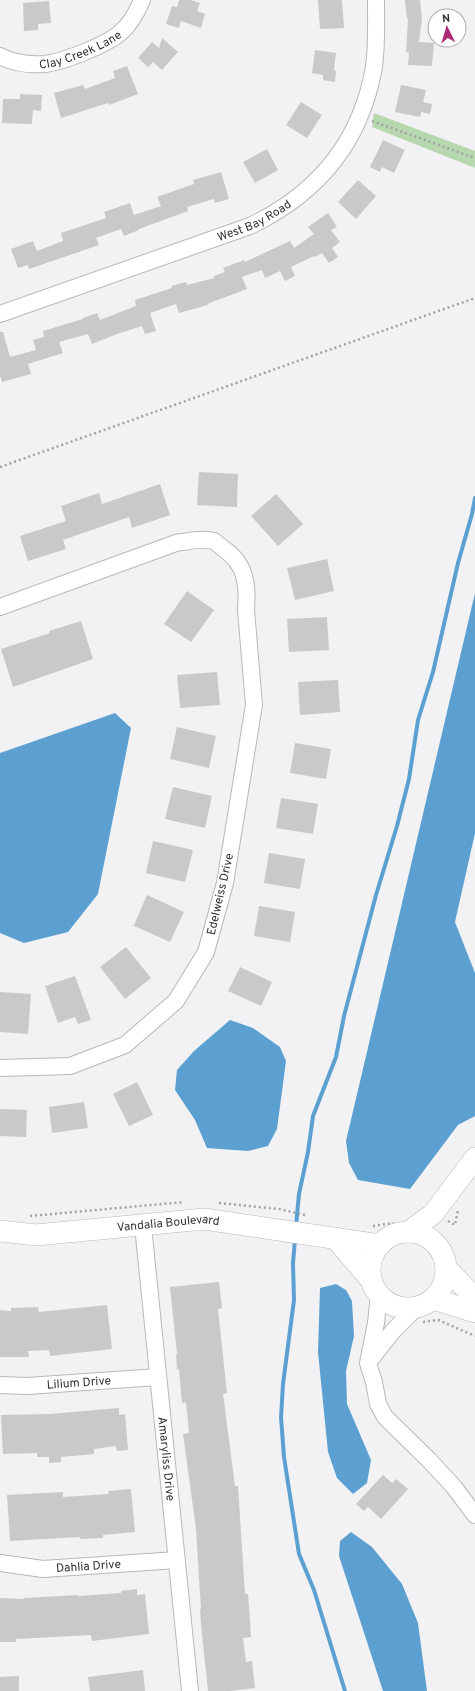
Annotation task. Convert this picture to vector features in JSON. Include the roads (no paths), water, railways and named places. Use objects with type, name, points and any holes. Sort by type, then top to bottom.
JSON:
[{"type":"street","name":"Clay Creek Lane","points":[[0,56],[16,62],[44,64],[93,48],[111,40],[122,32],[130,22],[142,0]]},
{"type":"street","name":"West Bay Road","points":[[0,314],[250,226],[266,219],[296,200],[322,176],[343,148],[360,117],[371,83],[374,66],[376,0]]},
{"type":"street","name":"Edelweiss Drive","points":[[0,607],[176,543],[198,540],[214,542],[232,555],[242,569],[245,584],[254,705],[225,883],[206,952],[176,1001],[125,1045],[70,1066],[0,1068]]},
{"type":"street","points":[[475,1158],[449,1190],[433,1214],[401,1227],[398,1233],[388,1238],[380,1245],[373,1255],[370,1268],[375,1287],[376,1323],[368,1363],[374,1382],[378,1404],[385,1417],[454,1487],[475,1515]]},
{"type":"street","points":[[436,1244],[449,1190]]},
{"type":"street","name":"Vandalia Boulevard","points":[[0,1231],[36,1235],[144,1226],[204,1219],[300,1227],[335,1238],[380,1245]]},
{"type":"street","name":"Amaryliss Drive","points":[[144,1226],[190,1691]]},
{"type":"street","points":[[368,1363],[394,1331],[422,1310],[440,1290],[445,1280],[446,1268],[443,1255],[436,1244],[419,1233],[401,1227]]},
{"type":"street","points":[[335,1238],[386,1301],[396,1306],[422,1310],[475,1312]]},
{"type":"street","points":[[446,1268],[475,1298]]},
{"type":"street","name":"Lilium Drive","points":[[0,1385],[27,1386],[158,1377]]},
{"type":"street","name":"Dahlia Drive","points":[[0,1563],[43,1568],[177,1560]]},
{"type":"water","points":[[475,593],[475,833],[455,922],[475,973],[475,1116],[458,1125],[410,1189],[358,1180],[349,1163],[346,1141]]},
{"type":"water","points":[[115,713],[131,728],[98,894],[68,932],[24,943],[0,933],[0,753]]},
{"type":"water","points":[[230,1020],[253,1028],[280,1047],[286,1061],[277,1129],[268,1146],[248,1151],[207,1148],[195,1120],[175,1090],[177,1070],[194,1051]]},
{"type":"water","points":[[336,1284],[346,1290],[352,1301],[354,1336],[346,1371],[347,1404],[371,1460],[367,1483],[353,1494],[337,1478],[328,1452],[318,1352],[320,1288]]},
{"type":"water","points":[[351,1532],[372,1547],[402,1584],[418,1623],[427,1691],[383,1691],[339,1556],[340,1541]]},
{"type":"waterway","points":[[296,1226],[299,1194],[308,1152],[313,1116],[336,1057],[344,1016],[376,895],[397,826],[409,779],[418,720],[433,672],[458,563],[475,498]]},
{"type":"waterway","points":[[295,1239],[293,1263],[294,1300],[283,1384],[281,1417],[284,1457],[299,1554],[314,1590],[345,1691]]}]
